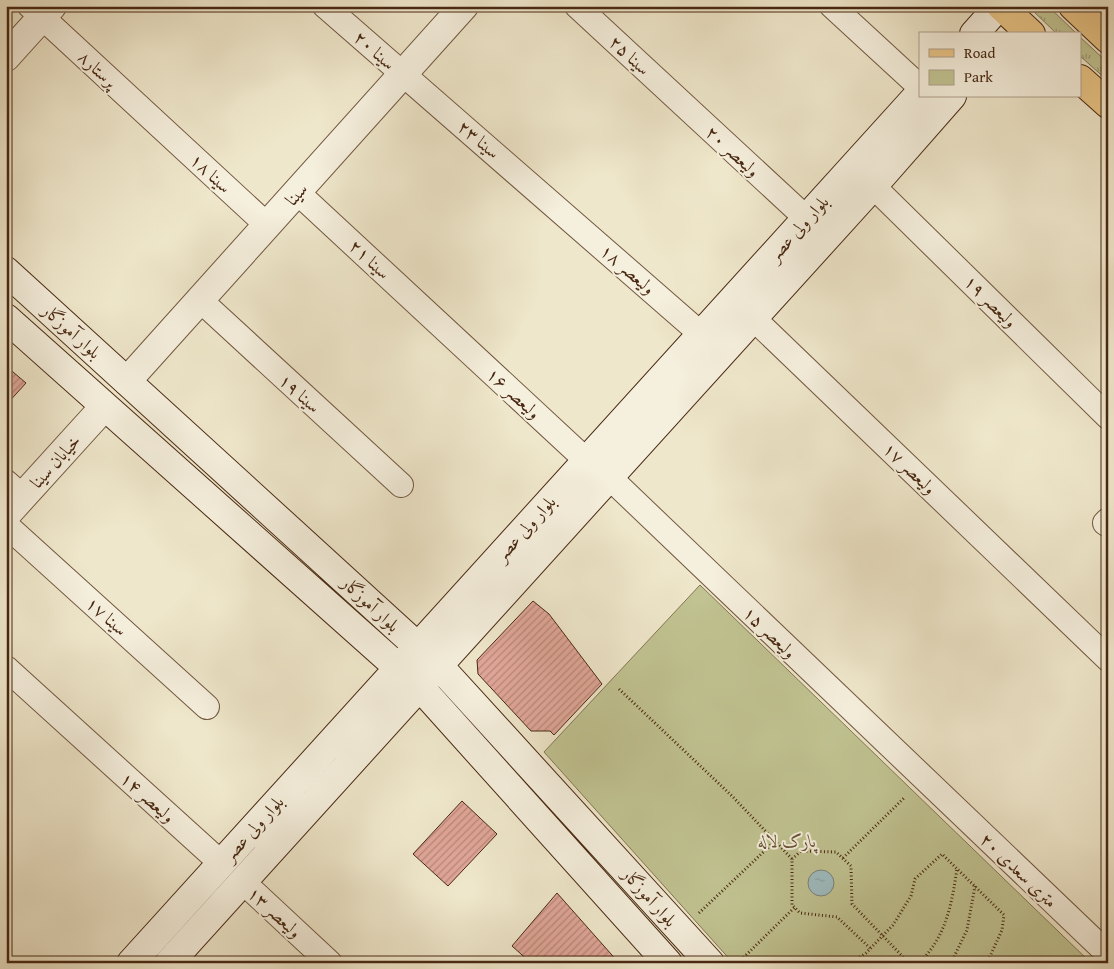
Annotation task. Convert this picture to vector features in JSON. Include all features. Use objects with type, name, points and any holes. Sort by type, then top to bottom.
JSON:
[{"type":"main road","name":"سینا","points":[[127,381],[464,6]]},
{"type":"main road","points":[[976,32],[1000,6],[1021,31]]},
{"type":"main road","points":[[1072,6],[1108,39]]},
{"type":"main road","points":[[6,57],[41,10]]},
{"type":"main road","points":[[1082,81],[1108,104]]},
{"type":"main road","name":"بلوار ولی عصر","points":[[131,963],[919,94]]},
{"type":"main road","name":"بلوار ولی عصر","points":[[169,963],[873,186],[950,98]]},
{"type":"main road","name":"بلوار آموزگار","points":[[6,271],[438,666],[710,963]]},
{"type":"main road","name":"بلوار آموزگار","points":[[6,318],[420,686],[668,963]]},
{"type":"main road","name":"خیابان سینا","points":[[12,498],[104,406]]},
{"type":"main road","points":[[325,602],[346,581]]},
{"type":"street","name":"سینا ۲۰","points":[[325,6],[403,75]]},
{"type":"street","name":"سینا ۲۵","points":[[577,6],[661,84]]},
{"type":"street","points":[[832,6],[919,86]]},
{"type":"street","name":"پرستار۸","points":[[41,10],[155,121]]},
{"type":"street","name":"سینا ۲۳","points":[[403,75],[554,204]]},
{"type":"street","name":"ولیعصر ۲۰","points":[[661,84],[806,218]]},
{"type":"street","name":"سینا ۱۸","points":[[155,121],[267,225]]},
{"type":"street","name":"ولیعصر ۱۹","points":[[873,186],[1108,417]]},
{"type":"street","name":"سینا ۲۱","points":[[297,192],[442,326]]},
{"type":"street","name":"ولیعصر ۱۸","points":[[554,204],[701,334]]},
{"type":"street","name":"سینا ۱۹","points":[[200,300],[401,485]]},
{"type":"street","name":"ولیعصر ۱۷","points":[[753,318],[1108,659]]},
{"type":"street","name":"ولیعصر ۱۶","points":[[442,326],[586,460]]},
{"type":"street","name":"ولیعصر ۱۵","points":[[609,477],[931,786]]},
{"type":"street","points":[[1108,520],[1105,522],[1108,525]]},
{"type":"street","name":"سینا ۱۷","points":[[6,525],[207,707]]},
{"type":"street","name":"ولیعصر ۱۴","points":[[6,668],[221,863]]},
{"type":"street","name":"۲۰ متری سعدی","points":[[931,786],[1108,954]]},
{"type":"street","name":"ولیعصر ۱۳","points":[[243,882],[330,963]]},
{"type":"path","points":[[619,689],[732,796],[792,859],[792,905],[800,913],[837,917],[870,948]]},
{"type":"path","points":[[843,858],[904,798]]},
{"type":"path","points":[[700,913],[775,841]]},
{"type":"path","points":[[792,859],[801,851],[836,852],[843,858],[851,866],[852,904],[909,963]]},
{"type":"path","points":[[851,963],[883,936],[902,913],[911,896],[915,879],[942,854],[1004,915],[1002,930],[987,963]]},
{"type":"path","points":[[919,963],[937,942],[944,926],[951,904],[956,868]]},
{"type":"path","points":[[951,963],[967,930],[975,886]]},
{"type":"path","points":[[741,960],[795,908]]},
{"type":"green space","points":[[1028,6],[1048,6],[1075,32],[1055,32]]},
{"type":"green space","points":[[1082,39],[1108,63],[1108,81],[1082,58]]},
{"type":"green space","name":"پارک لاله","points":[[700,585],[1091,963],[733,963],[544,752]]},
{"type":"water","points":[[821,870],[830,874],[834,883],[830,892],[821,896],[812,892],[808,883],[812,874]]},
{"type":"building","points":[[6,366],[26,383],[6,405]]},
{"type":"building","points":[[533,601],[549,614],[602,684],[554,735],[550,731],[531,731],[478,674],[477,660]]},
{"type":"building","points":[[462,801],[497,834],[448,886],[413,854]]},
{"type":"building","points":[[557,893],[619,963],[531,963],[512,946]]}]
